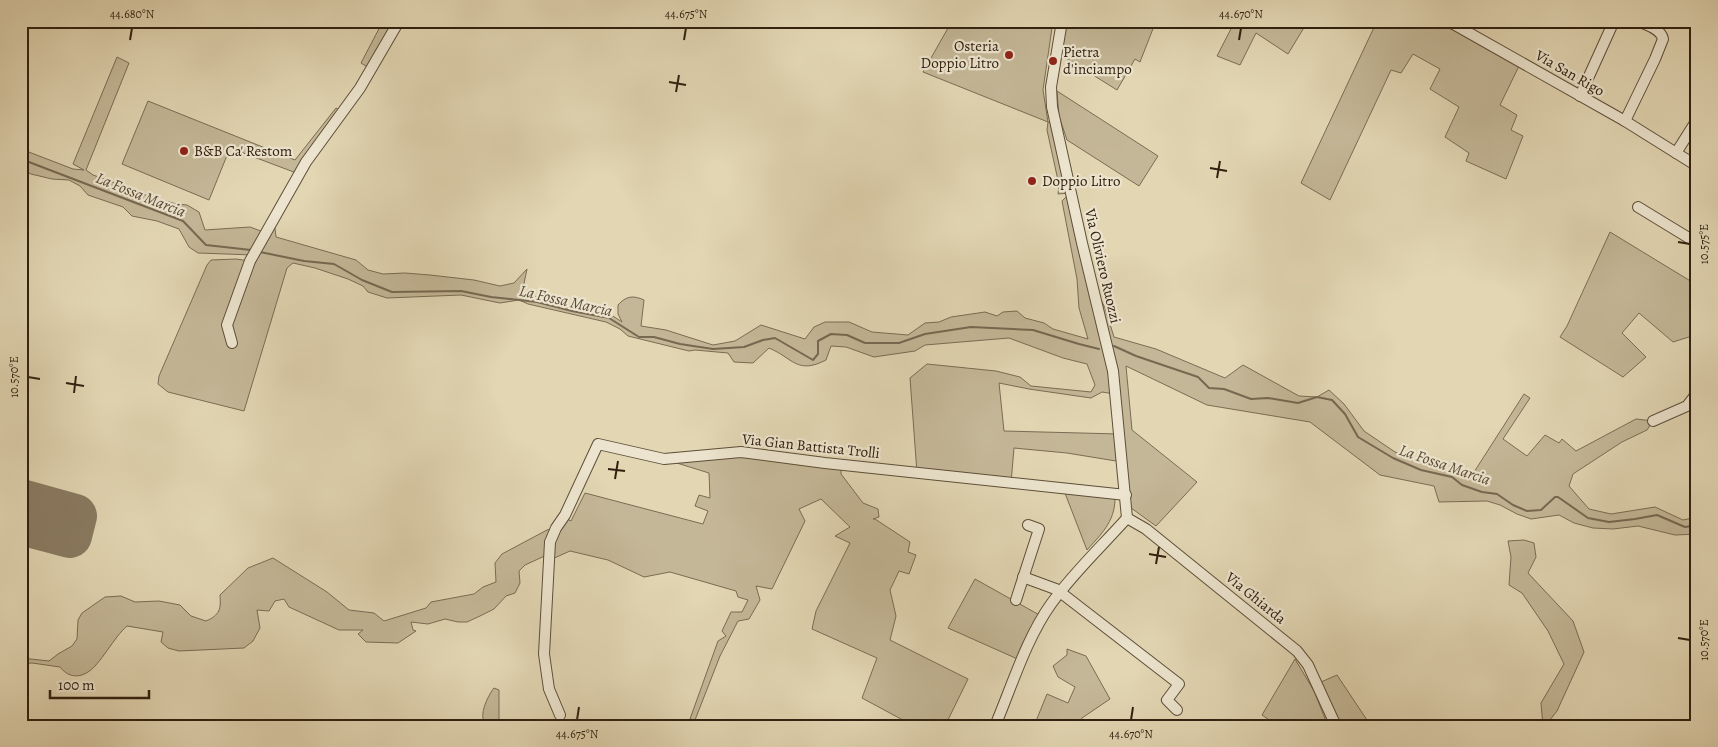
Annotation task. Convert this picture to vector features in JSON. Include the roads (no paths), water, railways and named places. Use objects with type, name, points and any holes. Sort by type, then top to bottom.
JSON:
[{"type":"street","points":[[232,343],[228,325],[250,261],[306,162],[360,88],[399,21]]},
{"type":"street","name":"Via Oliviero Ruozzi","points":[[1062,21],[1053,69],[1051,87],[1052,107],[1113,371],[1128,518]]},
{"type":"street","name":"Via San Rigo","points":[[1448,21],[1625,121],[1697,166]]},
{"type":"street","points":[[1580,96],[1614,21]]},
{"type":"street","points":[[1625,121],[1663,39],[1659,31],[1638,21]]},
{"type":"street","points":[[1676,153],[1695,123]]},
{"type":"street","points":[[1638,207],[1697,243]]},
{"type":"street","points":[[1653,421],[1687,406],[1697,393]]},
{"type":"street","name":"Via Gian Battista Trolli","points":[[560,715],[549,689],[544,654],[550,542],[556,528],[565,515],[598,444],[664,459],[741,452],[825,464],[1126,495]]},
{"type":"street","points":[[995,726],[1032,637],[1043,617],[1061,591],[1128,518]]},
{"type":"street","name":"Via Ghiarda","points":[[1128,518],[1146,529],[1297,651],[1308,664],[1336,726]]},
{"type":"street","points":[[1016,600],[1039,529],[1028,525]]},
{"type":"street","points":[[1023,577],[1061,591],[1179,684],[1167,700],[1177,710]]},
{"type":"waterway","name":"La Fossa Marcia","points":[[21,159],[183,221],[206,245],[251,250]]},
{"type":"waterway","name":"La Fossa Marcia","points":[[260,252],[304,261],[334,264],[362,280],[392,292],[461,291],[491,297],[537,302],[609,318],[639,337],[654,337],[680,344],[713,349],[744,347],[775,338],[813,360],[818,354],[818,341],[831,334],[847,335],[865,343],[899,343],[925,334],[971,327],[1033,330],[1099,349]]},
{"type":"waterway","name":"La Fossa Marcia","points":[[1114,346],[1136,356],[1198,377],[1209,388],[1224,389],[1251,399],[1268,398],[1298,403],[1317,397],[1332,400],[1345,414],[1358,437],[1393,458],[1421,470],[1452,477],[1462,485],[1482,492],[1497,494],[1513,505],[1527,511],[1541,510],[1555,497],[1558,497],[1588,518],[1609,522],[1657,515],[1685,527],[1697,525]]},
{"type":"place","name":"Osteria Doppio Litro","points":[[1009,55]]},
{"type":"place","name":"Pietra d'inciampo","points":[[1053,61]]},
{"type":"place","name":"B&B Ca' Restom","points":[[184,151]]},
{"type":"place","name":"Doppio Litro","points":[[1032,181]]}]
